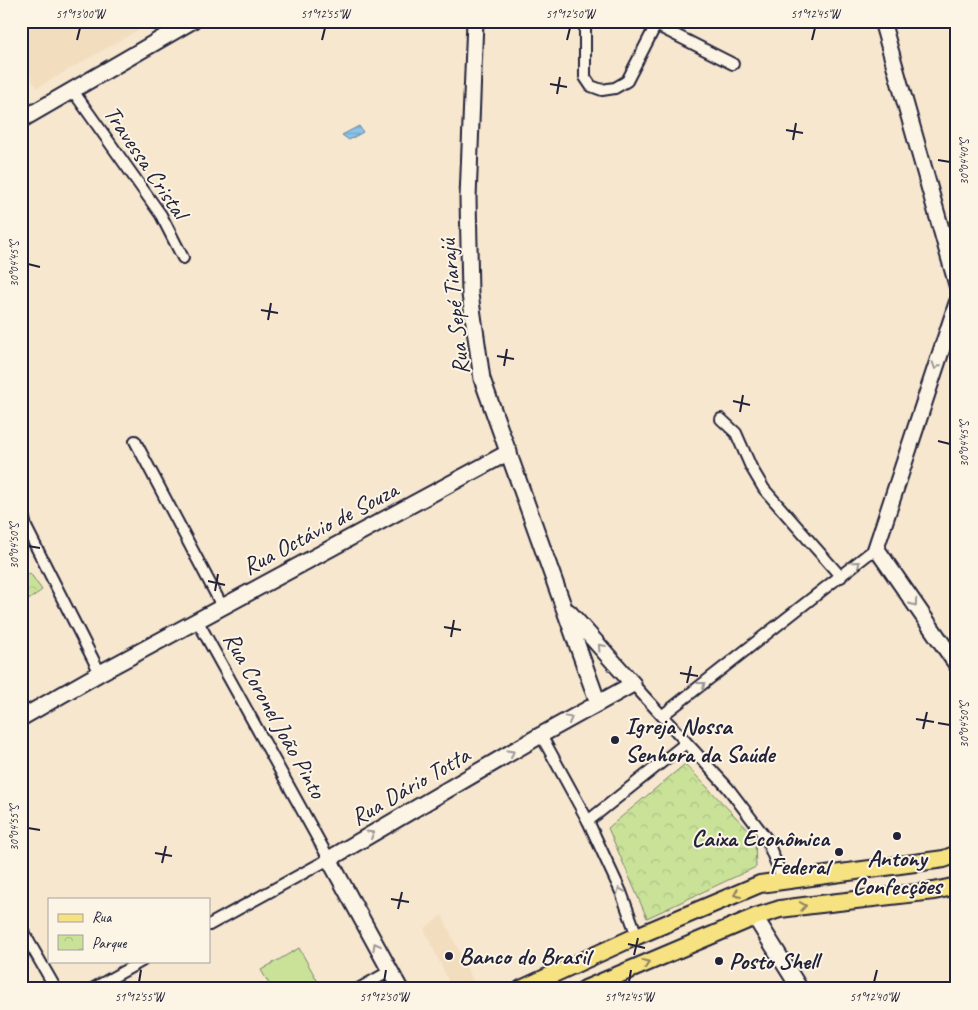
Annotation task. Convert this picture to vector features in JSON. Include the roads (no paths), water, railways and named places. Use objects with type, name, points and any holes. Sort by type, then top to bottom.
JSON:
[{"type":"main road","points":[[521,989],[637,936],[760,884],[944,859],[957,854]]},
{"type":"main road","points":[[585,989],[756,917],[780,909],[934,891],[957,886]]},
{"type":"street","points":[[21,120],[192,21]]},
{"type":"street","name":"Rua Sepé Tiarajú","points":[[475,21],[468,198],[470,294],[482,379],[598,703]]},
{"type":"street","points":[[585,21],[586,77],[591,86],[602,90],[615,88],[627,81],[657,23],[734,64]]},
{"type":"street","points":[[882,21],[957,284]]},
{"type":"street","name":"Travessa Cristal","points":[[73,91],[161,215],[183,258]]},
{"type":"street","points":[[663,715],[876,548],[957,303]]},
{"type":"street","points":[[721,419],[736,434],[764,488],[841,577]]},
{"type":"street","points":[[135,441],[222,606]]},
{"type":"street","name":"Rua Octávio de Souza","points":[[21,718],[222,606],[509,452]]},
{"type":"street","points":[[21,505],[26,527],[100,673]]},
{"type":"street","points":[[876,548],[957,665]]},
{"type":"street","name":"Rua Sepé Tiarajú","points":[[562,605],[728,788],[766,838],[784,880]]},
{"type":"street","name":"Rua Coronel João Pinto","points":[[197,620],[400,989]]},
{"type":"street","name":"Rua Dário Totta","points":[[210,924],[329,859],[541,735],[633,684]]},
{"type":"street","points":[[541,735],[588,821],[621,892],[637,936]]},
{"type":"street","points":[[588,821],[686,743]]},
{"type":"street","points":[[756,917],[800,989]]},
{"type":"street","points":[[21,928],[56,989]]},
{"type":"street","points":[[92,989],[140,962]]},
{"type":"street","points":[[358,989],[390,971]]},
{"type":"water","points":[[359,126],[363,132],[349,140],[342,135]]},
{"type":"place","name":"Igreja Nossa Senhora da Saúde","points":[[615,740]]},
{"type":"place","name":"Antony Confecções","points":[[897,836]]},
{"type":"place","name":"Caixa Econômica Federal","points":[[839,852]]},
{"type":"place","name":"Banco do Brasil","points":[[449,956]]},
{"type":"place","name":"Posto Shell","points":[[719,961]]}]
